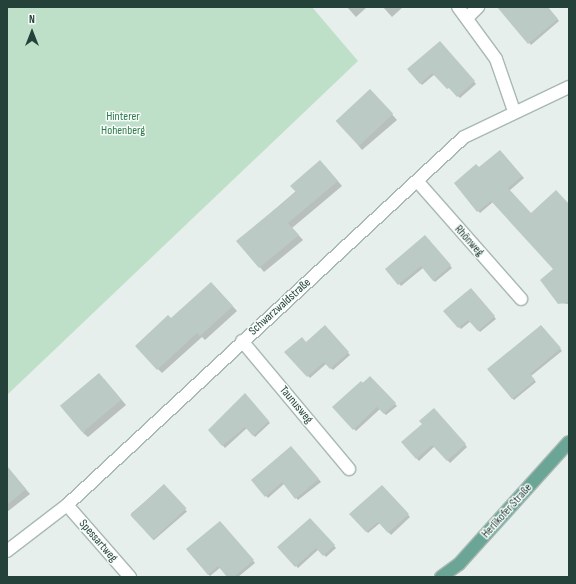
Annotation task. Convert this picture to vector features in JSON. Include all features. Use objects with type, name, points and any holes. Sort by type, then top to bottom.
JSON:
[{"type":"main road","name":"Herlikofer Straße","points":[[441,577],[459,564],[569,442]]},
{"type":"street","points":[[458,7],[496,59],[514,111]]},
{"type":"street","points":[[467,18],[478,7]]},
{"type":"street","name":"Schwarzwaldstraße","points":[[7,551],[67,505],[242,341],[418,182],[464,137],[514,111],[569,87]]},
{"type":"street","name":"Rhönweg","points":[[418,182],[521,299]]},
{"type":"street","name":"Taunusweg","points":[[242,341],[349,469]]},
{"type":"street","name":"Spessartweg","points":[[67,505],[130,577]]},
{"type":"green space","name":"Hinterer Hohenberg","points":[[7,7],[312,7],[358,61],[7,395]]},
{"type":"building","points":[[497,7],[548,7],[558,19],[528,44]]},
{"type":"building","points":[[440,41],[475,81],[457,97],[432,73],[420,84],[407,69]]},
{"type":"building","points":[[370,89],[393,114],[359,146],[336,121]]},
{"type":"building","points":[[500,150],[522,176],[508,188],[531,213],[556,190],[569,204],[569,302],[558,304],[540,280],[553,269],[491,201],[477,212],[454,183],[476,164],[479,167]]},
{"type":"building","points":[[320,160],[338,181],[288,223],[299,235],[259,268],[236,241],[296,192],[290,186]]},
{"type":"building","points":[[425,235],[451,265],[433,281],[421,266],[398,285],[385,269]]},
{"type":"building","points":[[211,282],[233,306],[200,336],[197,333],[157,370],[135,346],[168,315],[171,318]]},
{"type":"building","points":[[471,288],[495,316],[478,331],[468,320],[458,328],[443,311]]},
{"type":"building","points":[[325,325],[349,352],[330,369],[324,362],[307,377],[284,352],[302,337],[306,342]]},
{"type":"building","points":[[541,325],[561,348],[530,374],[535,380],[512,399],[487,369]]},
{"type":"building","points":[[99,373],[121,400],[82,433],[60,406]]},
{"type":"building","points":[[370,376],[396,403],[384,414],[377,407],[353,430],[332,407],[361,381],[363,383]]},
{"type":"building","points":[[245,393],[269,421],[253,436],[245,427],[222,446],[208,430]]},
{"type":"building","points":[[434,408],[466,444],[447,461],[432,445],[416,459],[401,442],[422,424],[419,421]]},
{"type":"building","points":[[291,446],[319,479],[295,499],[282,482],[265,497],[251,480]]},
{"type":"building","points":[[7,466],[26,489],[7,505]]},
{"type":"building","points":[[164,484],[187,508],[153,540],[130,515]]},
{"type":"building","points":[[382,485],[409,514],[388,533],[378,522],[366,532],[349,514]]},
{"type":"building","points":[[310,518],[335,545],[323,556],[316,548],[295,567],[277,547]]},
{"type":"building","points":[[220,521],[254,560],[234,577],[227,577],[218,566],[208,575],[186,549]]}]
